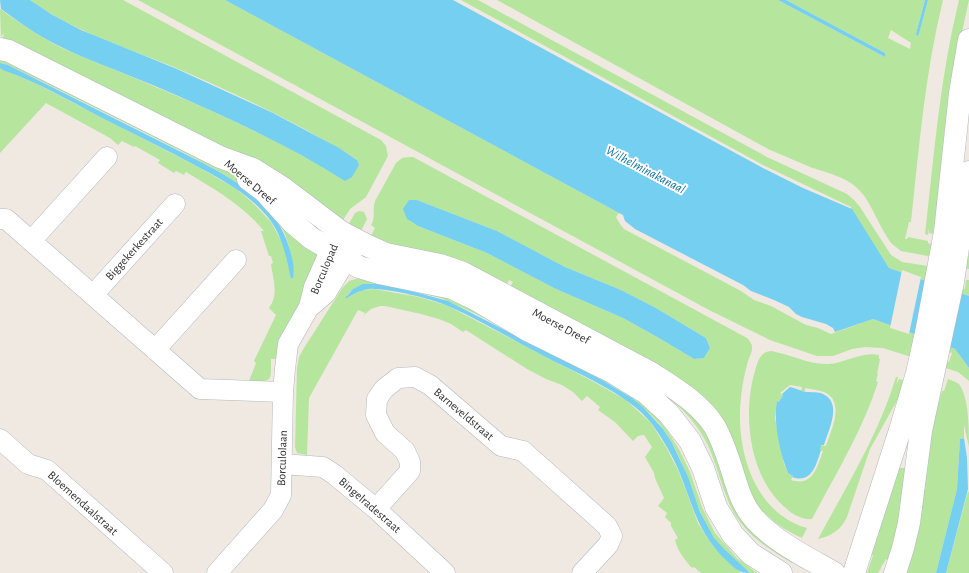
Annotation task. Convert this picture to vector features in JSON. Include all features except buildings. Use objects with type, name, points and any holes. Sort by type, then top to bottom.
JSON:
[{"type":"street","points":[[951,244],[960,93],[969,40]]},
{"type":"street","name":"Moerse Dreef","points":[[3,47],[220,157],[253,169],[277,184],[349,236],[386,254],[440,265],[463,274],[651,373],[678,390],[697,405],[715,428],[730,464],[740,498],[752,517],[768,532],[834,573]]},
{"type":"street","points":[[31,241],[107,157]]},
{"type":"street","name":"Moerse Dreef","points":[[220,157],[264,191],[292,222],[311,238],[338,256],[359,267],[379,274],[452,288],[475,299],[529,330],[614,373],[645,392],[669,414],[690,441],[703,468],[716,507],[733,535],[751,554],[781,573]]},
{"type":"street","points":[[895,573],[909,523],[920,431],[922,384],[934,295],[951,244],[969,172]]},
{"type":"street","name":"Biggekerkestraat","points":[[93,295],[175,204]]},
{"type":"street","points":[[1,219],[6,219],[200,389],[283,392]]},
{"type":"street","name":"Borculopad","points":[[283,392],[284,369],[288,344],[309,307],[314,287],[338,256],[349,236]]},
{"type":"street","points":[[155,350],[236,260]]},
{"type":"street","name":"Barneveldstraat","points":[[376,509],[410,471],[410,462],[405,451],[384,433],[376,415],[377,399],[384,388],[398,378],[415,377],[430,385],[501,446],[523,451],[607,526],[612,536],[608,545],[582,573]]},
{"type":"street","points":[[854,573],[922,384]]},
{"type":"street","name":"Borculolaan","points":[[217,573],[273,510],[281,495],[283,392]]},
{"type":"street","name":"Bloemendaalstraat","points":[[0,439],[28,464],[47,470],[163,573]]},
{"type":"street","name":"Bingelradestraat","points":[[282,464],[323,467],[336,475],[376,509],[445,573]]},
{"type":"green space","points":[[30,0],[123,0],[381,140],[386,146],[388,156],[366,197],[350,209],[340,225],[257,166],[2,38],[4,35],[3,34],[1,37],[0,9],[41,37],[56,45],[218,114],[283,145],[326,169],[357,160],[356,159],[311,132],[264,108],[193,75],[80,29],[46,11]]},
{"type":"green space","points":[[138,0],[225,0],[619,213],[616,217],[624,229],[741,291],[754,300],[771,306],[806,325],[818,328],[831,334],[873,319],[955,349],[969,368],[969,381],[958,372],[883,348],[865,347],[852,349],[833,356],[817,356],[770,340],[709,310]],"holes":[[[914,340],[952,353],[949,362],[911,349]]]},
{"type":"green space","points":[[461,0],[478,0],[767,157],[847,194],[860,207],[891,255],[902,262],[928,266],[927,276],[965,289],[966,280],[969,280],[969,296],[889,268],[851,207],[763,165]]},
{"type":"green space","points":[[497,0],[778,0],[885,57],[885,53],[786,0],[925,0],[916,34],[919,34],[928,0],[943,0],[927,83],[911,222],[909,222],[905,239],[908,237],[928,241],[930,244],[932,243],[969,256],[969,269],[928,256],[901,251],[891,243],[871,206],[859,190],[853,185],[840,177],[810,167],[770,150]],"holes":[[[891,30],[911,43],[910,49],[888,38]]]},
{"type":"green space","points":[[959,0],[969,0],[953,73],[937,227],[934,227],[933,234],[929,233],[929,228],[928,235],[925,234],[938,116],[952,29]]},
{"type":"green space","points":[[0,56],[233,174],[252,188],[316,252],[316,268],[282,339],[278,359],[271,359],[271,372],[267,381],[249,381],[256,363],[254,361],[276,315],[269,308],[275,292],[271,264],[273,263],[271,256],[269,256],[261,231],[264,231],[237,205],[186,172],[184,175],[176,171],[174,173],[158,163],[160,160],[135,146],[134,147],[122,141],[118,145],[110,138],[46,103],[0,153],[0,68],[37,84],[198,167],[235,188],[252,202],[271,222],[284,246],[291,278],[293,276],[293,268],[290,252],[286,236],[279,222],[262,203],[248,191],[219,171],[82,101],[8,65],[0,63]]},
{"type":"green space","points":[[413,157],[747,338],[751,343],[752,352],[748,360],[743,383],[740,416],[741,436],[745,456],[752,476],[761,493],[773,508],[788,520],[807,528],[802,538],[788,531],[769,518],[754,500],[727,435],[509,289],[513,282],[509,280],[505,288],[408,252],[371,236],[375,228],[371,225],[375,201],[396,163],[402,158]],"holes":[[[417,200],[497,231],[565,267],[621,290],[656,308],[706,338],[710,348],[704,358],[694,359],[623,318],[556,289],[487,253],[418,226],[407,219]]]},
{"type":"green space","points":[[359,211],[364,212],[367,219],[359,235],[346,229],[355,213]]},
{"type":"green space","points":[[360,278],[428,287],[611,380],[652,411],[667,430],[680,451],[690,472],[702,507],[715,533],[737,558],[757,573],[750,573],[725,552],[713,537],[671,442],[657,421],[643,407],[628,395],[602,380],[476,314],[441,298],[377,284],[353,289],[347,295],[347,298],[362,290],[374,289],[419,297],[448,306],[626,400],[651,423],[666,447],[679,472],[698,523],[706,536],[714,547],[741,573],[701,573],[694,567],[692,568],[682,556],[675,540],[678,538],[671,526],[671,523],[665,517],[667,513],[658,506],[664,498],[654,473],[645,457],[652,447],[644,435],[638,436],[633,441],[615,422],[598,410],[600,407],[587,396],[582,401],[573,392],[562,385],[527,369],[466,330],[463,332],[451,324],[421,314],[385,306],[371,309],[363,316],[365,313],[358,310],[309,398],[307,455],[297,453],[295,447],[297,368],[299,357],[343,287],[349,281]]},
{"type":"green space","points":[[767,352],[778,352],[821,364],[841,362],[872,354],[879,355],[880,359],[876,381],[878,382],[872,400],[857,435],[812,519],[805,519],[795,515],[774,496],[764,481],[752,445],[749,426],[751,388],[757,364],[762,355]],"holes":[[[790,385],[802,387],[801,391],[805,391],[805,388],[824,392],[831,397],[836,409],[833,425],[826,446],[821,445],[819,450],[823,451],[816,469],[809,478],[804,481],[798,481],[791,480],[793,476],[788,473],[784,464],[775,418],[777,401],[779,402],[783,395],[780,393]]]},
{"type":"green space","points":[[635,370],[691,410],[795,558],[792,563],[762,544],[745,529],[732,510],[709,448],[697,428],[677,404],[652,387]]},
{"type":"green space","points":[[896,377],[898,377],[896,385],[899,379],[903,380],[901,387],[904,388],[870,449],[845,522],[835,532],[818,539],[851,480],[871,440],[881,419]]},
{"type":"green space","points":[[948,379],[959,384],[965,397],[968,414],[969,447],[964,425],[964,438],[960,439],[957,489],[936,573],[906,573],[936,400],[939,401]]},
{"type":"green space","points":[[899,468],[907,468],[900,521],[889,561],[886,559],[878,573],[867,573],[873,555],[871,554]]},
{"type":"green space","points":[[968,491],[969,573],[946,573]]},
{"type":"water","points":[[0,0],[30,0],[51,14],[81,30],[177,69],[273,113],[339,148],[357,160],[359,165],[352,177],[345,181],[299,154],[228,118],[69,51],[28,28],[1,9]]},
{"type":"water","name":"Wilhelminakanaal","points":[[225,0],[453,0],[763,168],[803,188],[852,209],[889,268],[969,296],[969,368],[955,349],[873,319],[835,332],[833,328],[826,324],[802,317],[796,314],[789,307],[751,291],[743,285],[635,229],[625,221],[623,215]]},
{"type":"water","points":[[778,0],[786,0],[885,53],[885,57]]},
{"type":"water","points":[[925,0],[928,0],[919,34],[917,36],[916,34]]},
{"type":"water","points":[[0,63],[8,65],[203,163],[243,187],[266,207],[276,219],[289,247],[294,270],[293,278],[291,278],[287,259],[276,229],[267,216],[239,191],[168,151],[61,96],[3,70],[0,68]]},
{"type":"water","points":[[409,200],[417,200],[497,231],[565,267],[621,290],[656,308],[706,338],[710,348],[704,358],[694,359],[623,318],[556,289],[487,253],[418,226],[407,219],[403,209]]},
{"type":"water","points":[[363,284],[377,284],[396,287],[448,301],[602,380],[632,398],[643,407],[663,429],[672,443],[688,477],[700,512],[714,538],[750,573],[740,571],[735,568],[717,551],[709,540],[697,519],[679,471],[667,447],[652,424],[629,402],[600,384],[540,354],[472,317],[440,303],[422,297],[375,289],[364,290],[345,298],[353,289]]},
{"type":"water","points":[[790,387],[804,392],[823,394],[829,398],[833,410],[831,425],[824,445],[821,445],[821,450],[815,467],[809,475],[804,478],[792,477],[793,476],[788,473],[778,438],[776,419],[777,401],[779,402],[783,395],[782,394]]},
{"type":"water","points":[[964,438],[967,458],[968,489],[946,573],[936,573],[957,489],[960,439]]},
{"type":"pier","points":[[902,270],[921,277],[909,334],[890,328]]}]
